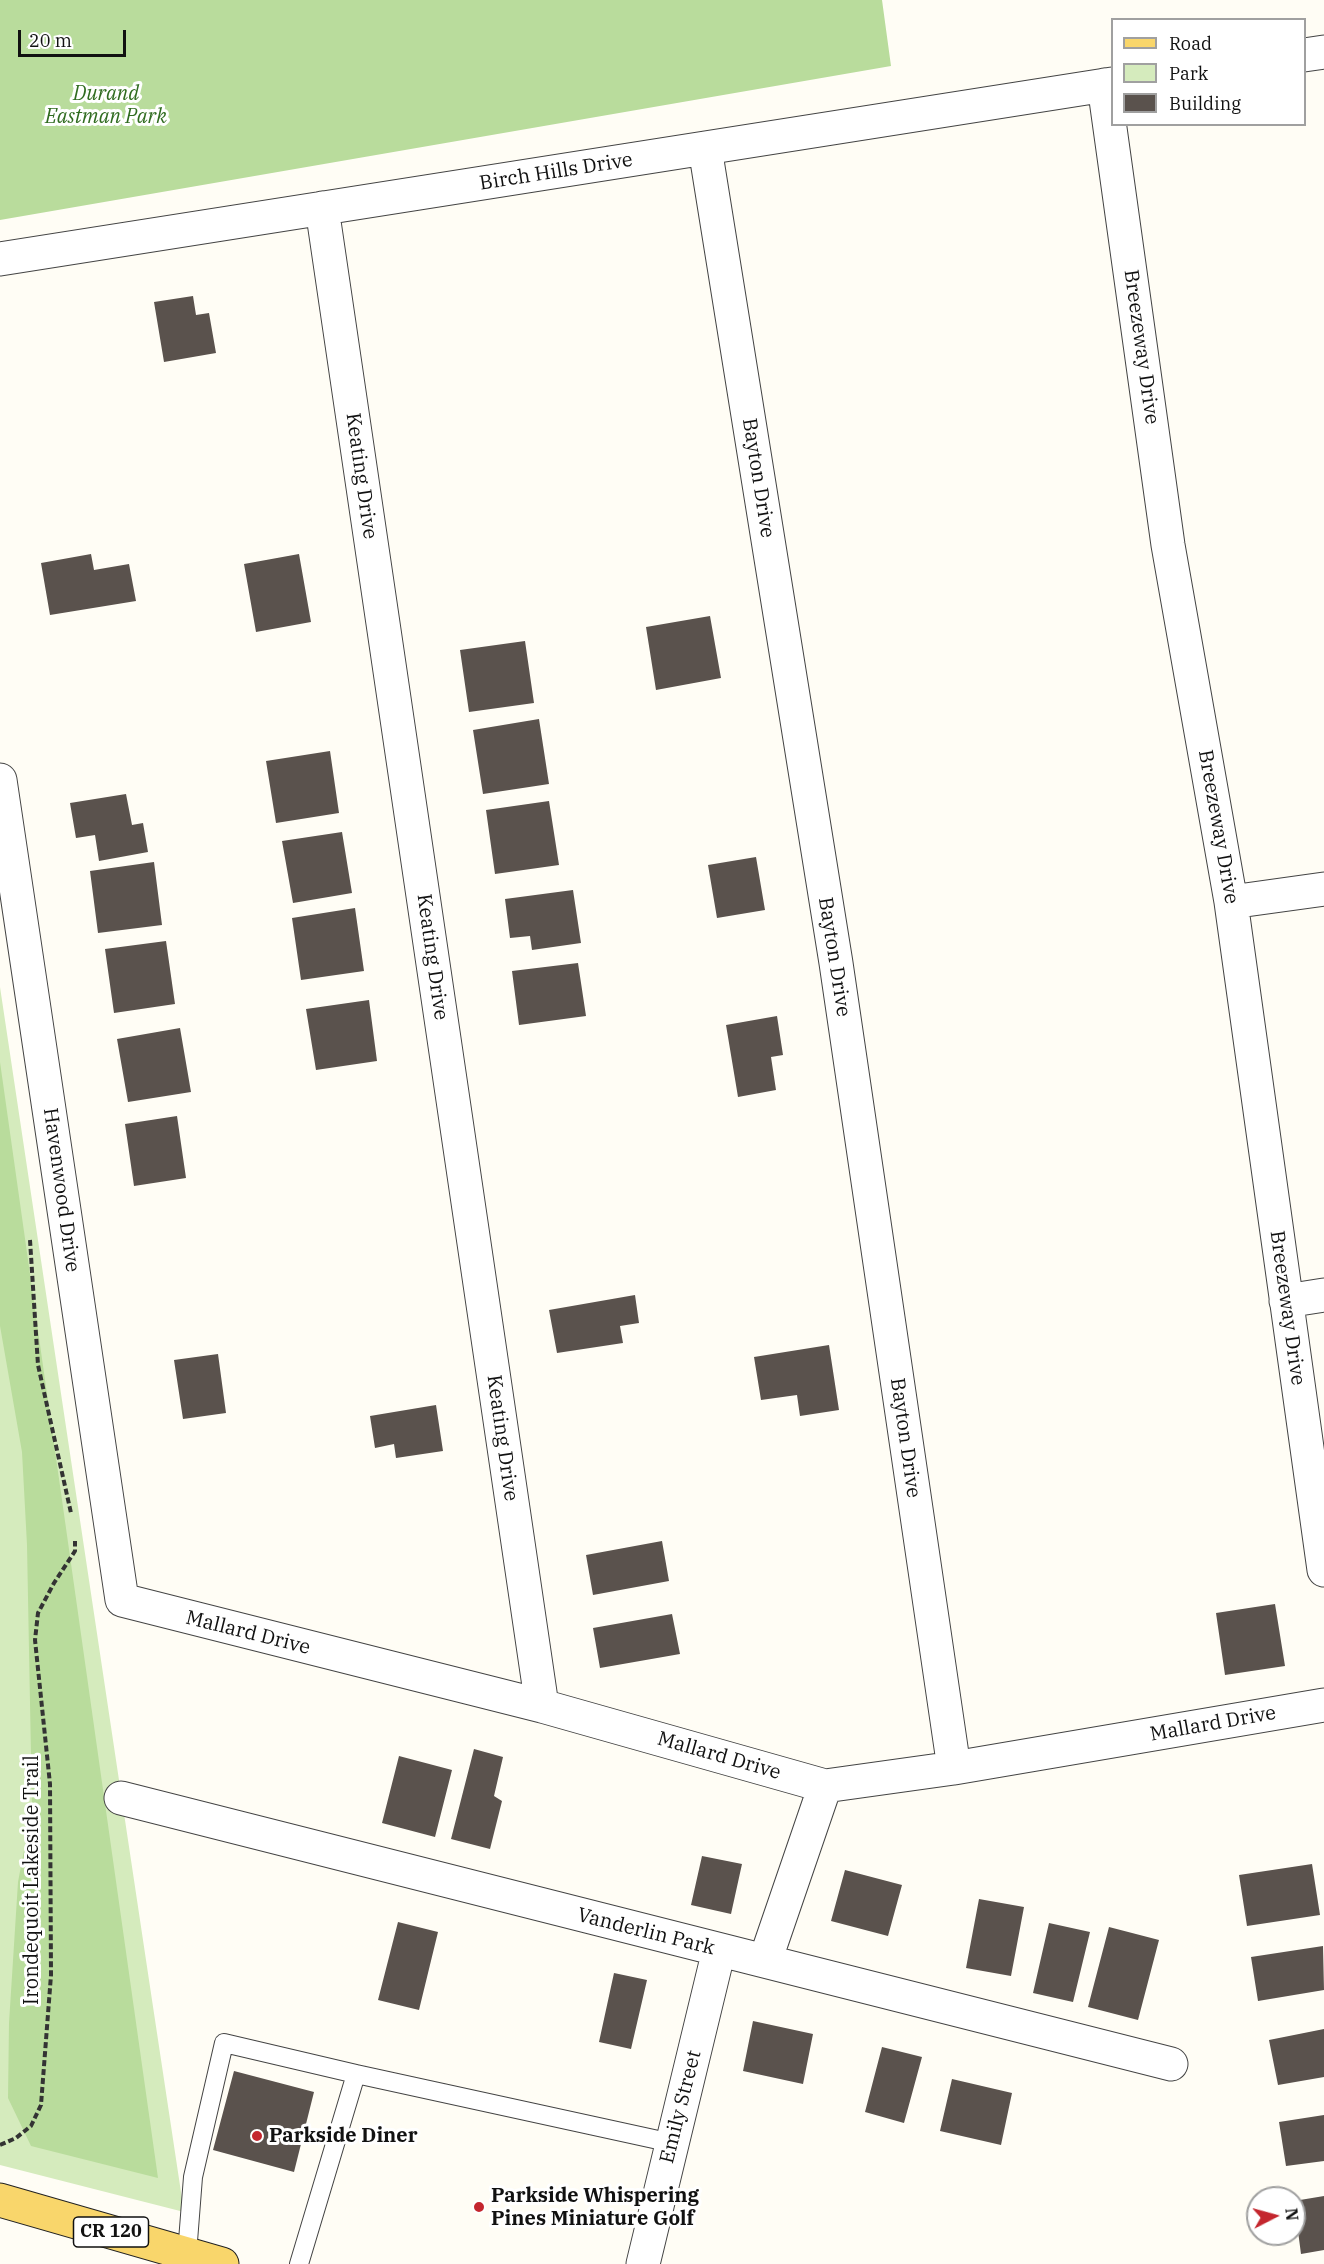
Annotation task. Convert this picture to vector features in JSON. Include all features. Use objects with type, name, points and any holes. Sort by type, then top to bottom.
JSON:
[{"type":"main road","name":"CR 120","points":[[0,2200],[220,2264]]},
{"type":"street","points":[[1306,55],[1324,52]]},
{"type":"street","name":"Birch Hills Drive","points":[[0,259],[1108,85]]},
{"type":"street","name":"Breezeway Drive","points":[[1108,85],[1111,108]]},
{"type":"street","name":"Breezeway Drive","points":[[1113,126],[1168,545],[1231,902],[1324,1570]]},
{"type":"street","name":"Bayton Drive","points":[[705,148],[836,963],[954,1768]]},
{"type":"street","name":"Keating Drive","points":[[322,208],[542,1706]]},
{"type":"street","name":"Havenwood Drive","points":[[0,780],[122,1600]]},
{"type":"street","points":[[1231,902],[1324,889]]},
{"type":"street","points":[[1286,1301],[1324,1295]]},
{"type":"street","name":"Mallard Drive","points":[[122,1600],[542,1706],[825,1786],[954,1768],[1324,1705]]},
{"type":"street","points":[[765,1961],[825,1786]]},
{"type":"street","name":"Vanderlin Park","points":[[121,1798],[1171,2064]]},
{"type":"street","name":"Emily Street","points":[[643,2264],[719,1950]]},
{"type":"lane","points":[[187,2254],[193,2177],[224,2043],[672,2143]]},
{"type":"lane","points":[[299,2264],[356,2074]]},
{"type":"path","points":[[30,1240],[38,1365],[72,1519]]},
{"type":"path","name":"Irondequoit Lakeside Trail","points":[[0,2145],[16,2138],[31,2126],[40,2105],[51,1976],[50,1784],[35,1640],[38,1613],[75,1551],[75,1531]]},
{"type":"green space","name":"Durand Eastman Park","points":[[0,0],[882,0],[891,66],[0,220]]},
{"type":"green space","points":[[0,987],[152,2000],[184,2212],[0,2165]]},
{"type":"green space","points":[[0,1062],[158,2178],[31,2146],[8,2098],[9,2023],[18,1882],[32,1808],[27,1545],[22,1452],[0,1326]]},
{"type":"building","points":[[193,296],[196,315],[209,313],[216,353],[164,362],[154,302]]},
{"type":"building","points":[[91,554],[94,570],[129,564],[136,601],[50,615],[41,563]]},
{"type":"building","points":[[299,554],[311,622],[256,632],[244,564]]},
{"type":"building","points":[[710,616],[721,678],[656,690],[646,627]]},
{"type":"building","points":[[525,641],[534,703],[469,712],[460,650]]},
{"type":"building","points":[[539,719],[549,784],[483,794],[473,730]]},
{"type":"building","points":[[330,751],[339,813],[276,823],[266,761]]},
{"type":"building","points":[[126,794],[132,825],[143,823],[148,852],[99,861],[95,835],[76,838],[70,803]]},
{"type":"building","points":[[549,801],[559,865],[495,874],[486,810]]},
{"type":"building","points":[[342,832],[352,893],[293,903],[282,841]]},
{"type":"building","points":[[756,857],[765,910],[717,918],[708,865]]},
{"type":"building","points":[[154,862],[162,925],[98,933],[90,871]]},
{"type":"building","points":[[573,890],[581,943],[532,950],[530,936],[510,938],[505,899]]},
{"type":"building","points":[[355,908],[364,971],[301,980],[292,918]]},
{"type":"building","points":[[166,941],[175,1004],[114,1013],[105,949]]},
{"type":"building","points":[[578,963],[586,1016],[519,1025],[512,971]]},
{"type":"building","points":[[369,1000],[377,1061],[316,1070],[306,1009]]},
{"type":"building","points":[[777,1016],[783,1055],[771,1057],[776,1090],[738,1097],[726,1025]]},
{"type":"building","points":[[180,1028],[191,1092],[128,1102],[117,1039]]},
{"type":"building","points":[[177,1116],[186,1178],[134,1186],[125,1124]]},
{"type":"building","points":[[635,1295],[639,1323],[620,1326],[623,1343],[557,1353],[549,1310]]},
{"type":"building","points":[[829,1345],[839,1410],[800,1416],[797,1395],[761,1400],[754,1357]]},
{"type":"building","points":[[218,1354],[226,1413],[183,1419],[174,1360]]},
{"type":"building","points":[[436,1405],[443,1451],[396,1458],[394,1444],[375,1448],[370,1416]]},
{"type":"building","points":[[662,1541],[669,1581],[593,1595],[586,1555]]},
{"type":"building","points":[[1275,1604],[1285,1666],[1225,1675],[1216,1613]]},
{"type":"building","points":[[672,1614],[680,1654],[600,1668],[593,1628]]},
{"type":"building","points":[[474,1749],[503,1757],[494,1796],[502,1801],[490,1849],[451,1839]]},
{"type":"building","points":[[399,1756],[452,1770],[435,1837],[382,1823]]},
{"type":"building","points":[[702,1856],[742,1864],[731,1914],[691,1905]]},
{"type":"building","points":[[1312,1864],[1320,1915],[1247,1926],[1239,1875]]},
{"type":"building","points":[[845,1870],[902,1885],[888,1936],[831,1921]]},
{"type":"building","points":[[979,1899],[1024,1907],[1011,1976],[966,1968]]},
{"type":"building","points":[[398,1922],[438,1932],[419,2010],[378,2000]]},
{"type":"building","points":[[1049,1923],[1090,1932],[1073,2002],[1033,1993]]},
{"type":"building","points":[[1109,1927],[1159,1940],[1138,2020],[1088,2007]]},
{"type":"building","points":[[1323,1946],[1324,1990],[1258,2001],[1251,1957]]},
{"type":"building","points":[[614,1973],[647,1980],[631,2049],[599,2042]]},
{"type":"building","points":[[753,2021],[813,2034],[803,2084],[743,2071]]},
{"type":"building","points":[[1324,2029],[1324,2077],[1278,2085],[1269,2040]]},
{"type":"building","points":[[882,2047],[922,2057],[904,2123],[865,2112]]},
{"type":"building","points":[[234,2071],[314,2092],[294,2172],[213,2150]]},
{"type":"building","points":[[952,2079],[1012,2093],[1001,2145],[940,2131]]},
{"type":"building","points":[[1324,2115],[1324,2161],[1286,2166],[1279,2122]]},
{"type":"building","points":[[1324,2196],[1324,2250],[1301,2254],[1300,2246],[1306,2246],[1306,2199]]},
{"type":"place","name":"Parkside Diner","points":[[257,2136]]},
{"type":"place","name":"Parkside Whispering Pines Miniature Golf","points":[[479,2207]]}]
